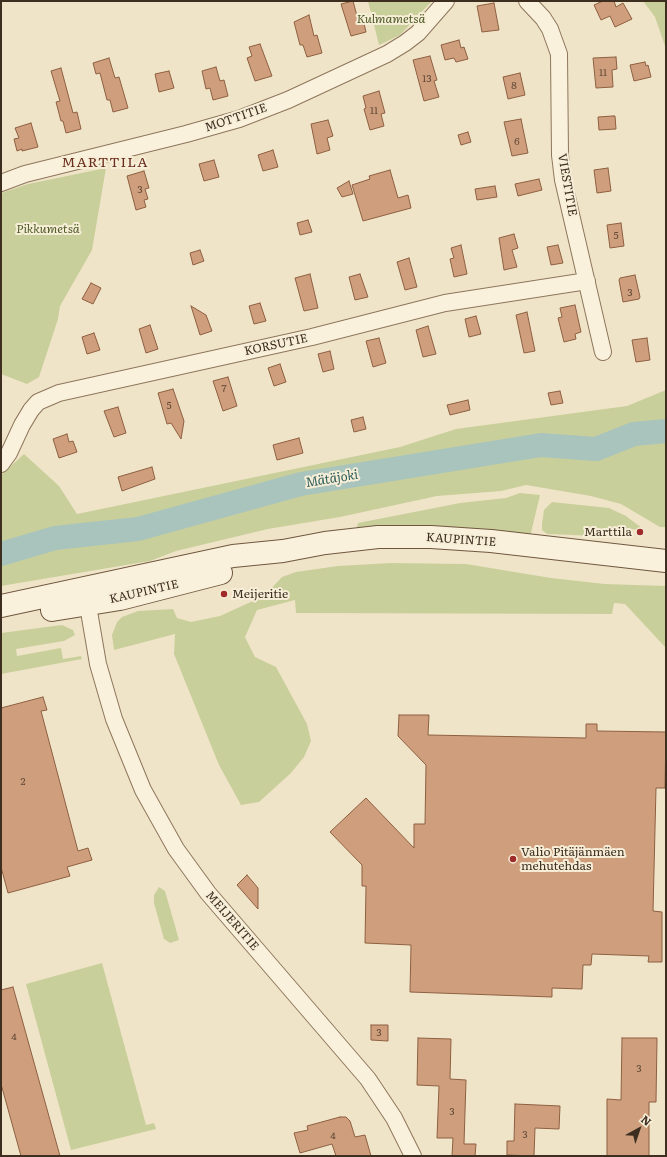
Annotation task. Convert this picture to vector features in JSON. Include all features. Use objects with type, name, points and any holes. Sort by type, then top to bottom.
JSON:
[{"type":"main road","name":"KAUPINTIE","points":[[1,606],[86,596],[120,599],[234,570],[283,551],[324,543],[378,537],[431,537],[490,541],[666,561]]},
{"type":"main road","name":"KAUPINTIE","points":[[544,548],[666,545]]},
{"type":"main road","name":"KAUPINTIE","points":[[1,618],[86,596]]},
{"type":"street","name":"MOTTITIE","points":[[1,183],[25,174],[186,134],[239,119],[288,100],[387,54],[405,43],[418,33],[446,1]]},
{"type":"street","name":"VIESTITIE","points":[[527,1],[543,18],[550,29],[559,54],[560,155],[563,180],[603,352]]},
{"type":"street","name":"KORSUTIE","points":[[1,464],[9,453],[31,410],[38,402],[59,393],[312,337],[445,303],[587,281]]},
{"type":"street","name":"MEIJERITIE","points":[[86,596],[98,664],[114,719],[142,790],[178,853],[208,893],[368,1079],[394,1118],[413,1156]]},
{"type":"green space","name":"Kulmametsä","points":[[368,1],[432,1],[400,35],[379,45]]},
{"type":"green space","points":[[643,1],[666,1],[666,49],[655,17]]},
{"type":"green space","name":"Pikkumetsä","points":[[106,168],[92,250],[60,306],[58,319],[39,377],[27,384],[1,374],[1,193],[28,184]]},
{"type":"green space","points":[[666,390],[666,527],[660,527],[621,504],[591,496],[526,485],[501,491],[437,496],[340,517],[268,529],[176,551],[150,561],[1,586],[1,475],[24,454],[59,486],[77,514],[400,447],[456,429],[627,406]]},
{"type":"green space","points":[[520,493],[540,495],[530,537],[356,530],[358,523],[460,503],[506,498]]},
{"type":"green space","points":[[552,502],[609,508],[626,516],[642,528],[618,530],[597,536],[547,534],[542,530],[544,510]]},
{"type":"green space","points":[[391,563],[466,564],[551,578],[605,584],[666,586],[666,648],[625,604],[614,603],[612,614],[296,613],[295,600],[257,610],[245,637],[255,657],[276,667],[307,724],[311,741],[304,757],[291,773],[259,802],[241,805],[219,765],[174,654],[175,634],[114,650],[112,635],[117,622],[122,617],[138,611],[173,609],[177,618],[191,622],[220,616],[264,596],[282,577],[296,572],[338,566]]},
{"type":"green space","points":[[62,625],[73,630],[75,635],[64,641],[16,649],[17,656],[61,648],[63,659],[81,656],[82,659],[1,674],[1,633]]},
{"type":"green space","points":[[159,887],[165,891],[179,940],[170,943],[164,939],[154,903],[154,895]]},
{"type":"green space","points":[[102,963],[146,1125],[154,1123],[156,1129],[71,1150],[26,984]]},
{"type":"building","points":[[353,1],[357,16],[362,15],[366,32],[351,36],[341,4]]},
{"type":"building","points":[[603,1],[614,1],[616,7],[623,3],[632,19],[615,27],[610,16],[601,20],[594,5]]},
{"type":"building","points":[[494,3],[499,30],[482,32],[477,6]]},
{"type":"building","points":[[309,15],[314,36],[317,35],[322,53],[307,57],[303,45],[300,45],[294,22]]},
{"type":"building","points":[[459,40],[461,48],[464,47],[468,59],[456,62],[454,58],[445,60],[441,45]]},
{"type":"building","points":[[260,44],[272,76],[255,81],[247,58],[252,56],[249,47]]},
{"type":"building","points":[[430,56],[437,80],[434,81],[439,97],[424,101],[413,60]]},
{"type":"building","points":[[616,57],[617,69],[612,70],[613,87],[596,88],[593,58]]},
{"type":"building","points":[[109,58],[115,78],[119,77],[128,108],[113,112],[110,100],[107,100],[100,73],[96,74],[93,63]]},
{"type":"building","points":[[645,62],[646,66],[648,65],[651,77],[634,81],[630,65]]},
{"type":"building","points":[[216,67],[220,81],[224,80],[228,96],[213,100],[210,88],[206,89],[202,71]]},
{"type":"building","points":[[61,68],[73,113],[77,112],[81,129],[66,133],[56,102],[60,101],[51,71]]},
{"type":"building","points":[[169,71],[174,88],[159,92],[155,74]]},
{"type":"building","points":[[520,73],[525,95],[508,99],[503,77]]},
{"type":"building","points":[[379,91],[385,113],[381,114],[384,126],[370,130],[364,109],[366,108],[363,96]]},
{"type":"building","points":[[615,116],[616,129],[599,130],[598,117]]},
{"type":"building","points":[[521,119],[528,153],[512,156],[504,122]]},
{"type":"building","points":[[328,120],[333,136],[327,138],[330,150],[317,154],[311,124]]},
{"type":"building","points":[[31,123],[38,147],[17,151],[14,139],[19,138],[15,128]]},
{"type":"building","points":[[468,132],[471,142],[461,145],[458,135]]},
{"type":"building","points":[[273,150],[278,167],[263,171],[258,155]]},
{"type":"building","points":[[214,160],[219,177],[204,181],[199,164]]},
{"type":"building","points":[[608,168],[611,191],[597,193],[594,170]]},
{"type":"building","points":[[390,170],[398,198],[408,195],[411,208],[363,221],[352,185],[370,179],[369,176]]},
{"type":"building","points":[[144,171],[149,188],[145,189],[148,199],[144,200],[146,207],[136,210],[127,176]]},
{"type":"building","points":[[539,179],[542,190],[518,196],[515,184]]},
{"type":"building","points":[[349,181],[353,194],[342,197],[337,188]]},
{"type":"building","points":[[495,186],[497,197],[477,200],[475,189]]},
{"type":"building","points":[[308,220],[312,232],[300,235],[297,223]]},
{"type":"building","points":[[621,223],[624,246],[610,248],[607,225]]},
{"type":"building","points":[[514,234],[518,248],[512,250],[517,267],[504,270],[499,238]]},
{"type":"building","points":[[461,245],[467,274],[454,277],[450,259],[454,258],[451,248]]},
{"type":"building","points":[[558,245],[563,263],[551,265],[547,247]]},
{"type":"building","points":[[200,250],[204,261],[193,265],[190,253]]},
{"type":"building","points":[[409,258],[417,287],[405,290],[397,262]]},
{"type":"building","points":[[310,274],[318,308],[304,311],[295,278]]},
{"type":"building","points":[[360,274],[368,297],[355,300],[349,277]]},
{"type":"building","points":[[635,275],[640,297],[639,299],[623,302],[619,280],[620,278]]},
{"type":"building","points":[[91,283],[101,288],[93,304],[82,299]]},
{"type":"building","points":[[260,303],[266,321],[254,324],[249,306]]},
{"type":"building","points":[[575,305],[581,332],[575,334],[576,339],[564,342],[558,318],[562,317],[560,308]]},
{"type":"building","points":[[191,306],[206,315],[212,331],[200,335]]},
{"type":"building","points":[[527,312],[535,351],[524,353],[516,315]]},
{"type":"building","points":[[476,316],[481,334],[469,337],[465,319]]},
{"type":"building","points":[[150,325],[158,349],[146,353],[139,329]]},
{"type":"building","points":[[428,326],[436,354],[423,357],[416,330]]},
{"type":"building","points":[[94,333],[100,350],[87,354],[82,337]]},
{"type":"building","points":[[379,338],[386,363],[373,367],[366,341]]},
{"type":"building","points":[[647,338],[650,360],[636,362],[632,340]]},
{"type":"building","points":[[330,351],[334,369],[323,372],[318,354]]},
{"type":"building","points":[[280,364],[286,382],[274,386],[268,368]]},
{"type":"building","points":[[228,377],[237,406],[223,411],[213,381]]},
{"type":"building","points":[[173,389],[184,421],[181,439],[171,423],[167,424],[158,393]]},
{"type":"building","points":[[560,391],[563,403],[551,405],[548,393]]},
{"type":"building","points":[[468,400],[470,410],[450,415],[447,405]]},
{"type":"building","points":[[118,407],[126,433],[114,437],[104,411]]},
{"type":"building","points":[[363,417],[366,429],[354,432],[351,420]]},
{"type":"building","points":[[67,434],[69,442],[73,441],[77,452],[59,458],[53,439]]},
{"type":"building","points":[[299,438],[303,453],[277,460],[273,445]]},
{"type":"building","points":[[152,467],[155,479],[122,491],[118,477]]},
{"type":"building","points":[[43,697],[47,710],[41,711],[78,851],[88,848],[92,860],[67,867],[70,876],[8,893],[1,867],[1,708]]},
{"type":"building","name":"Valio Pitäjänmäen mehutehdas","points":[[399,715],[429,715],[428,735],[586,738],[586,724],[597,724],[597,731],[666,732],[665,788],[656,788],[653,911],[662,912],[662,962],[648,962],[649,956],[592,954],[591,965],[583,965],[582,989],[552,988],[552,997],[410,992],[411,945],[365,943],[366,886],[362,886],[362,865],[330,832],[366,798],[414,848],[414,824],[425,824],[426,765],[398,736]]},
{"type":"building","points":[[247,875],[258,888],[258,909],[237,885]]},
{"type":"building","points":[[13,987],[60,1156],[21,1156],[1,1084],[1,990]]},
{"type":"building","points":[[371,1025],[388,1025],[388,1041],[371,1040]]},
{"type":"building","points":[[418,1038],[451,1039],[450,1079],[466,1080],[464,1144],[476,1144],[475,1156],[452,1156],[453,1138],[437,1138],[439,1086],[417,1085]]},
{"type":"building","points":[[622,1038],[657,1038],[656,1102],[649,1102],[649,1156],[607,1156],[607,1099],[621,1100]]},
{"type":"building","points":[[515,1104],[560,1106],[559,1129],[535,1128],[534,1156],[507,1155],[507,1141],[514,1141]]},
{"type":"building","points":[[340,1117],[346,1117],[350,1121],[355,1137],[365,1135],[371,1156],[336,1156],[332,1144],[300,1153],[294,1133],[308,1130],[307,1126]]},
{"type":"waterway","name":"Mätäjoki","points":[[1,554],[55,538],[138,529],[301,484],[541,445],[596,449],[634,434],[666,431]]},
{"type":"place","name":"Marttila","points":[[640,532]]},
{"type":"place","name":"Meijeritie","points":[[224,594]]},
{"type":"place","name":"Valio Pitäjänmäen mehutehdas","points":[[513,859]]},
{"type":"district","name":"MARTTILA","points":[[105,163]]}]
